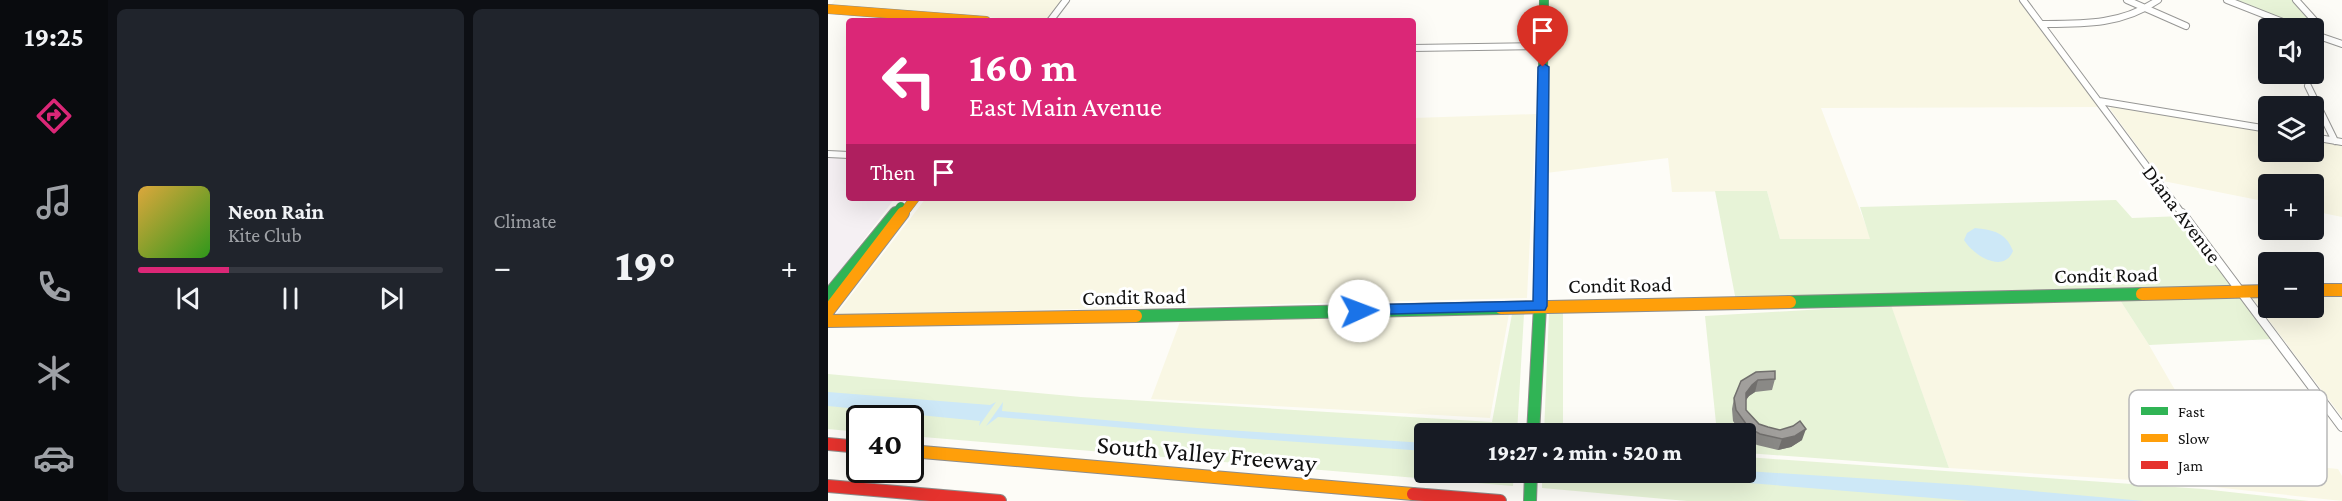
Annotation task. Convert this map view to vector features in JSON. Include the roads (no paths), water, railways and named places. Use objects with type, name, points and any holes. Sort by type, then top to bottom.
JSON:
[{"type":"main road","points":[[1534,423],[1540,306],[1544,0]]},
{"type":"main road","points":[[828,9],[946,18]]},
{"type":"main road","points":[[828,296],[906,201]]},
{"type":"main road","points":[[828,311],[913,201]]},
{"type":"main road","points":[[2324,291],[2342,290]]},
{"type":"main road","name":"Condit Road","points":[[828,321],[2258,291]]},
{"type":"main road","points":[[828,444],[846,446]]},
{"type":"main road","name":"South Valley Freeway","points":[[924,452],[1500,501]]},
{"type":"main road","points":[[1530,501],[1531,483]]},
{"type":"main road","points":[[828,486],[1000,501]]},
{"type":"street","points":[[1052,18],[1066,0]]},
{"type":"street","name":"Diana Avenue","points":[[2023,0],[2314,390]]},
{"type":"street","points":[[2127,0],[2186,26]]},
{"type":"street","points":[[2041,24],[2105,22],[2136,14],[2158,0]]},
{"type":"street","points":[[2227,0],[2273,18]]},
{"type":"street","points":[[2296,0],[2312,18]]},
{"type":"street","points":[[2324,37],[2342,44]]},
{"type":"street","points":[[1416,48],[1544,46]]},
{"type":"street","points":[[2308,86],[2338,141]]},
{"type":"street","points":[[2099,101],[2258,127]]},
{"type":"street","points":[[828,154],[846,155]]},
{"type":"street","name":"Diana Avenue","points":[[2327,407],[2342,427]]},
{"type":"water","points":[[1975,228],[1993,231],[2003,236],[2013,251],[2008,258],[1995,262],[1974,251],[1964,240],[1967,233]]},
{"type":"water","points":[[828,392],[990,405],[996,402],[979,426],[980,421],[924,415],[924,405],[846,405],[846,408],[828,406]]},
{"type":"water","points":[[1003,402],[1002,411],[1197,428],[1414,442],[1414,450],[998,417],[986,426]]},
{"type":"water","points":[[1756,472],[1967,485],[2144,501],[1970,501],[1748,483],[1756,483]]}]
